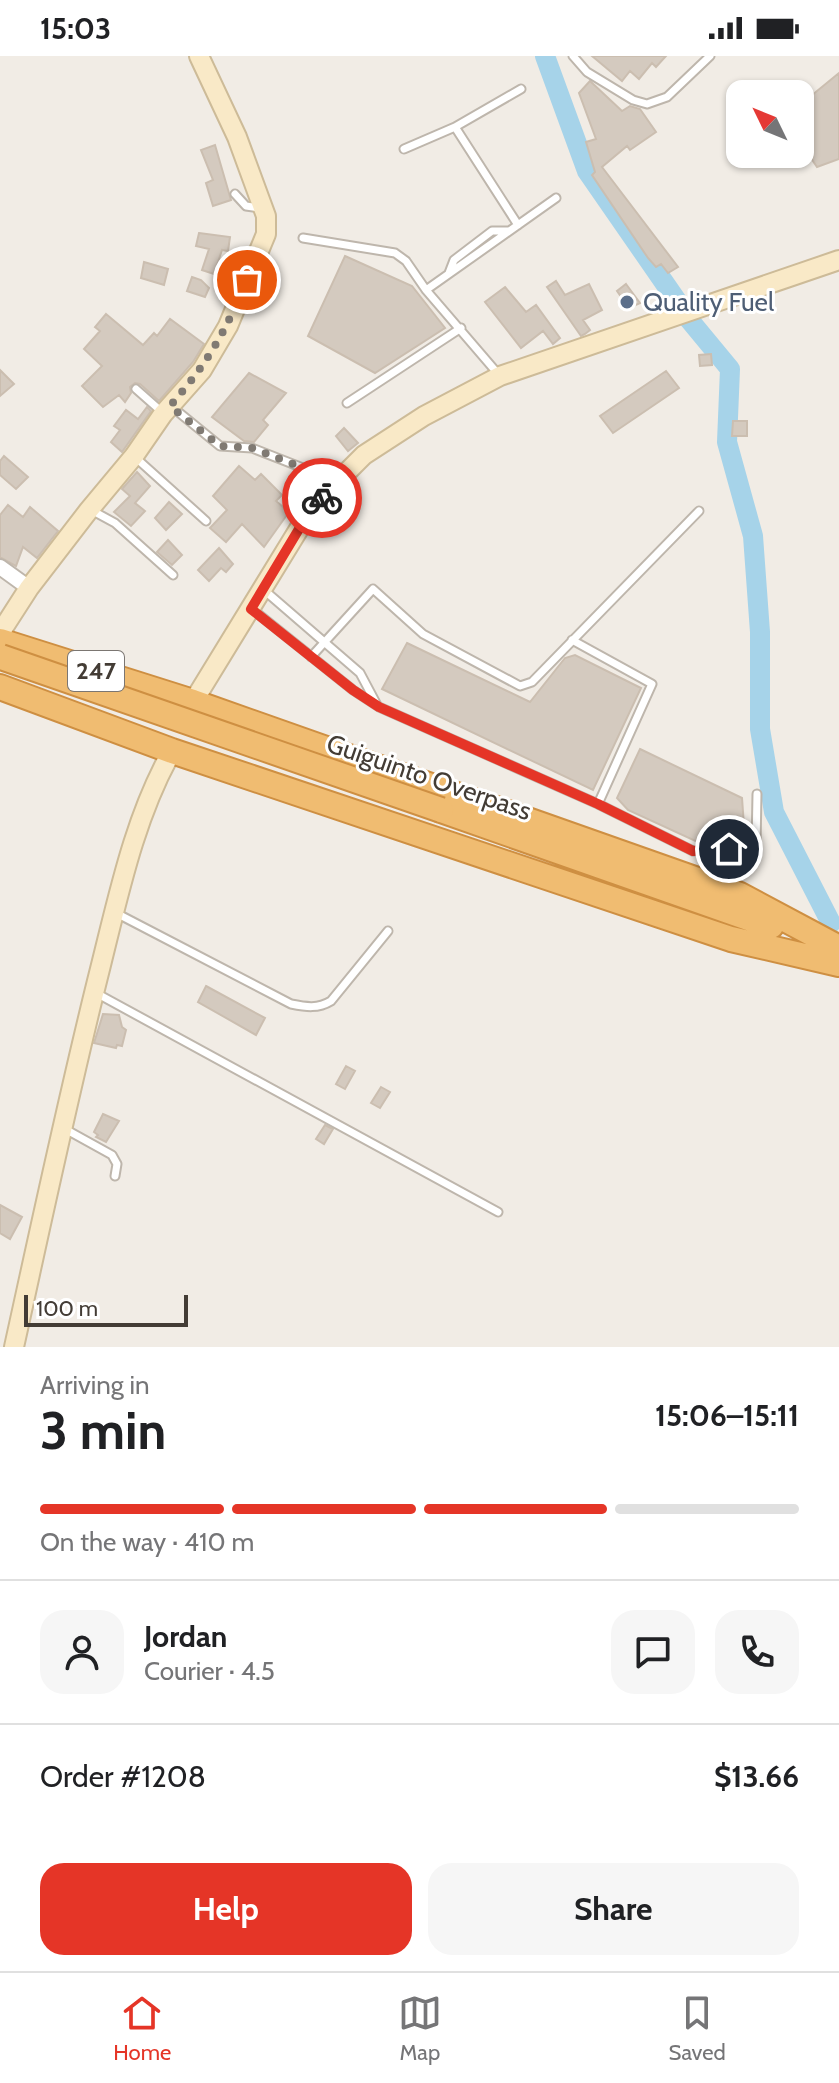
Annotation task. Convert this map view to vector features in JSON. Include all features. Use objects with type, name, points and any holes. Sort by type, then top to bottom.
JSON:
[{"type":"highway","name":"247","points":[[0,652],[193,702]]},
{"type":"highway","name":"Guiguinto Overpass","points":[[0,652],[438,817],[839,963]]},
{"type":"highway","name":"247","points":[[0,687],[172,751]]},
{"type":"highway","points":[[193,702],[740,895],[839,949]]},
{"type":"highway","points":[[172,751],[731,939],[839,963]]},
{"type":"highway","name":"Guiguinto Overpass","points":[[438,817],[839,949]]},
{"type":"main road","points":[[0,652],[29,588],[167,410],[202,370],[228,326],[266,234],[266,216],[237,137],[199,56]]},
{"type":"main road","points":[[193,702],[302,524],[333,485],[364,455],[393,434],[500,376],[839,260]]},
{"type":"main road","points":[[14,1347],[114,912],[139,825],[161,769],[172,751]]},
{"type":"street","points":[[0,567],[29,588]]},
{"type":"lane","points":[[573,56],[587,72],[633,100],[647,104],[667,97],[710,56]]},
{"type":"lane","points":[[404,149],[455,127],[521,89]]},
{"type":"lane","points":[[455,127],[518,225]]},
{"type":"lane","points":[[235,194],[246,206],[263,209]]},
{"type":"lane","points":[[426,290],[556,198]]},
{"type":"lane","points":[[303,238],[395,253],[406,261],[426,290],[500,376]]},
{"type":"lane","points":[[347,403],[461,328]]},
{"type":"lane","points":[[136,389],[220,446],[252,448],[321,475],[333,485]]},
{"type":"lane","points":[[134,456],[206,521]]},
{"type":"lane","points":[[89,510],[108,517],[173,575]]},
{"type":"lane","points":[[311,657],[373,589],[423,634],[520,686],[532,682],[699,511]]},
{"type":"lane","points":[[263,589],[360,673],[379,707]]},
{"type":"lane","points":[[251,609],[379,707],[598,804],[693,851],[756,846],[757,794]]},
{"type":"lane","points":[[572,640],[652,684],[598,804]]},
{"type":"lane","points":[[114,912],[291,1004],[307,1007],[323,1006],[331,1001],[388,931]]},
{"type":"lane","points":[[94,992],[498,1212]]},
{"type":"lane","points":[[63,1128],[112,1155],[117,1164],[115,1176]]},
{"type":"building","points":[[592,56],[666,56],[656,67],[652,63],[639,79],[630,71],[622,81]]},
{"type":"building","points":[[839,73],[839,159],[817,167],[814,163],[814,94]]},
{"type":"building","points":[[590,81],[622,111],[630,106],[640,109],[656,132],[630,150],[627,146],[602,167],[678,267],[668,273],[661,264],[656,267],[648,258],[592,175],[595,172],[586,142],[596,139],[579,93]]},
{"type":"building","points":[[215,145],[231,200],[213,206],[206,183],[213,180],[201,150]]},
{"type":"building","points":[[199,233],[230,237],[228,251],[222,250],[214,274],[202,270],[209,249],[196,246]]},
{"type":"building","points":[[345,256],[412,286],[445,328],[375,373],[308,336]]},
{"type":"building","points":[[144,262],[168,269],[164,285],[141,278]]},
{"type":"building","points":[[192,277],[209,288],[205,297],[187,291]]},
{"type":"building","points":[[556,281],[565,295],[589,284],[602,310],[583,320],[590,330],[581,336],[547,287]]},
{"type":"building","points":[[626,284],[640,303],[629,308],[617,291]]},
{"type":"building","points":[[505,287],[526,312],[536,305],[560,338],[553,344],[543,331],[521,348],[485,302]]},
{"type":"building","points":[[106,314],[143,345],[154,333],[157,336],[170,319],[204,344],[193,362],[159,401],[135,383],[130,387],[131,393],[125,402],[119,395],[103,407],[82,386],[102,366],[84,349],[100,331],[95,327]]},
{"type":"building","points":[[711,354],[712,365],[700,366],[699,355]]},
{"type":"building","points":[[0,370],[14,384],[0,396]]},
{"type":"building","points":[[666,371],[679,388],[613,433],[600,416]]},
{"type":"building","points":[[249,373],[286,393],[263,420],[268,425],[254,442],[244,441],[212,417]]},
{"type":"building","points":[[147,407],[151,411],[122,452],[111,442],[120,430],[114,426],[126,410],[138,419]]},
{"type":"building","points":[[733,421],[747,421],[747,436],[732,436]]},
{"type":"building","points":[[344,428],[358,443],[348,451],[336,436]]},
{"type":"building","points":[[4,456],[28,477],[16,489],[0,475],[0,461]]},
{"type":"building","points":[[239,466],[255,480],[261,474],[282,495],[276,501],[289,512],[264,547],[242,524],[226,542],[210,528],[227,510],[213,496]]},
{"type":"building","points":[[137,472],[150,486],[135,503],[145,511],[131,526],[114,512],[130,496],[122,489]]},
{"type":"building","points":[[169,502],[182,514],[166,530],[155,518]]},
{"type":"building","points":[[8,505],[23,517],[30,507],[58,531],[37,558],[23,547],[16,566],[0,557],[0,515]]},
{"type":"building","points":[[168,540],[182,555],[172,565],[157,552]]},
{"type":"building","points":[[219,548],[233,564],[226,572],[221,568],[209,581],[198,570]]},
{"type":"building","points":[[407,643],[530,702],[565,658],[575,655],[641,688],[593,790],[382,689]]},
{"type":"building","points":[[640,749],[742,798],[745,840],[702,844],[628,810],[617,798]]},
{"type":"building","points":[[206,986],[265,1018],[256,1035],[198,1002]]},
{"type":"building","points":[[103,1014],[119,1015],[126,1030],[122,1046],[117,1045],[116,1048],[94,1043]]},
{"type":"building","points":[[346,1066],[355,1071],[345,1089],[336,1084]]},
{"type":"building","points":[[381,1087],[390,1092],[380,1108],[371,1103]]},
{"type":"building","points":[[103,1114],[119,1121],[106,1142],[96,1137],[98,1135],[94,1132]]},
{"type":"building","points":[[325,1125],[333,1129],[324,1144],[316,1139]]},
{"type":"building","points":[[0,1205],[22,1217],[10,1239],[0,1233]]},
{"type":"waterway","points":[[545,56],[587,171],[677,301]]},
{"type":"waterway","points":[[687,317],[730,369],[727,442],[753,536],[760,632],[760,729],[774,812],[831,923]]},
{"type":"way so far","points":[[247,280],[228,326],[202,370],[170,406],[220,446],[252,448],[321,475],[333,485],[322,498]]},
{"type":"place","name":"Quality Fuel","points":[[627,302]]},
{"type":"route","points":[[322,498],[302,524],[251,609],[379,707],[598,804],[693,851],[729,849]]}]
